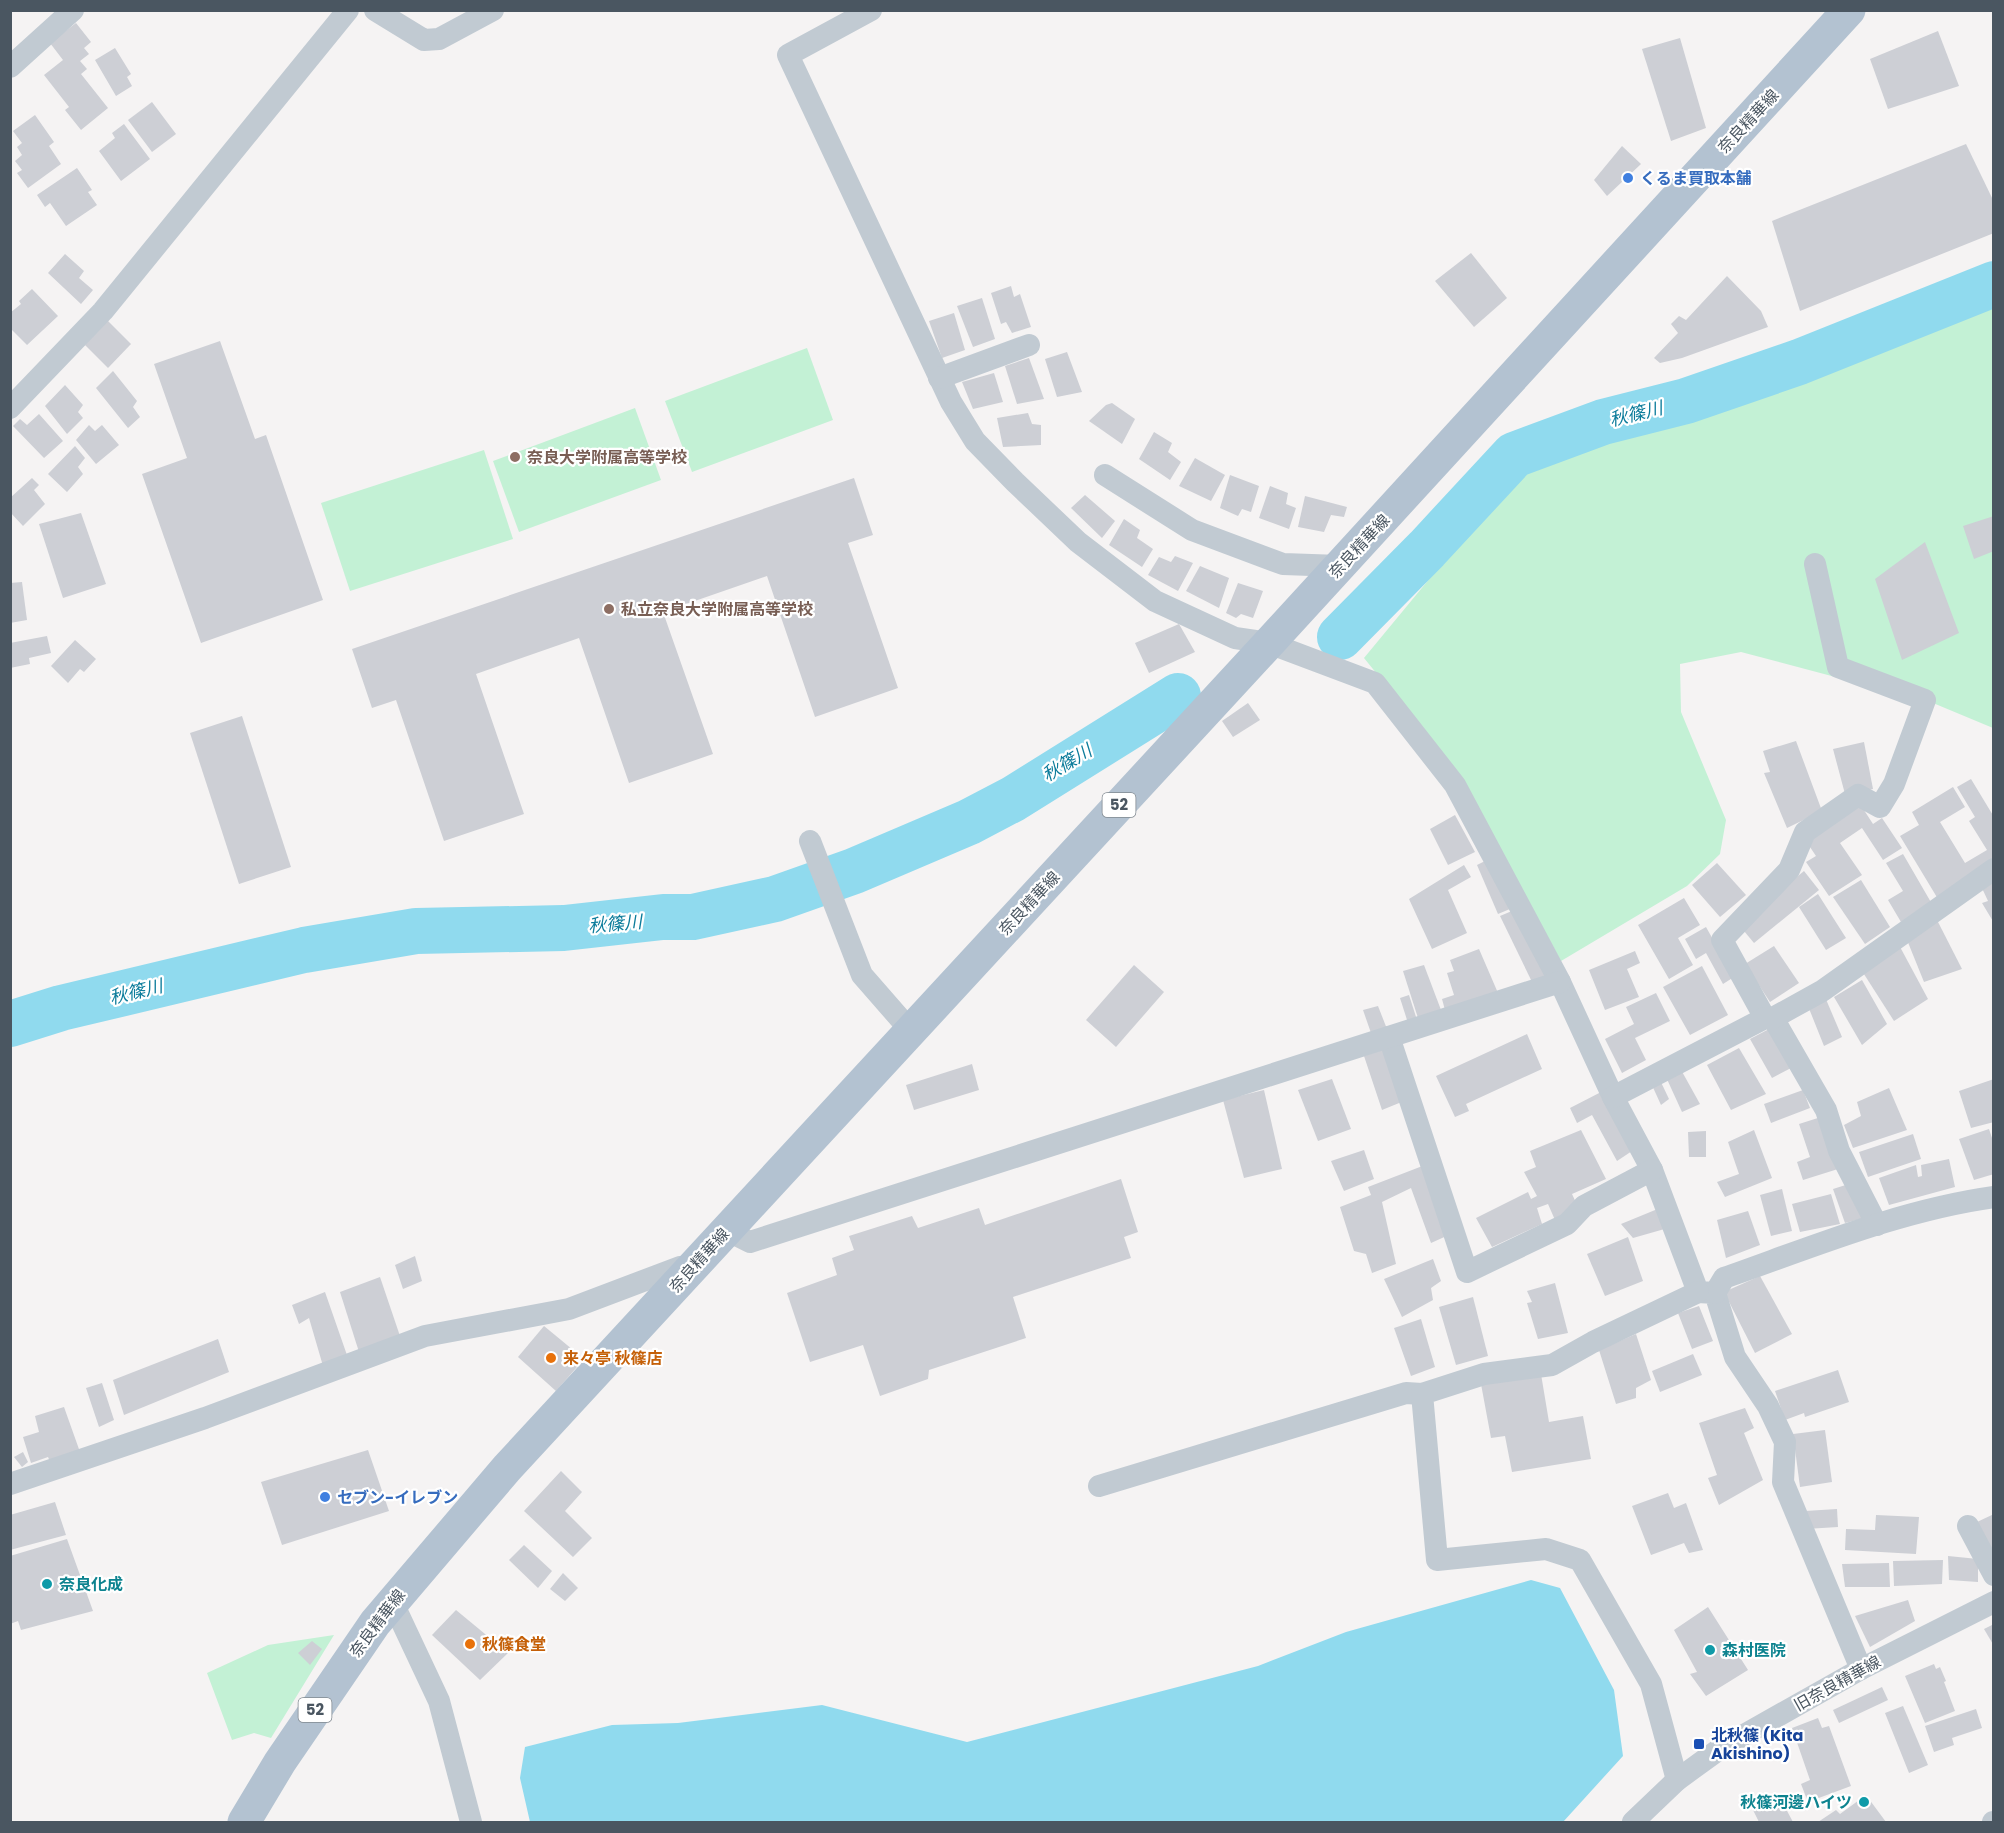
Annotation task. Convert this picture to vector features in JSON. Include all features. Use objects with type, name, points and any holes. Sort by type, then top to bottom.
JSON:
[{"type":"main road","name":"奈良精華線","points":[[244,1822],[279,1762],[375,1623],[507,1468],[1340,566],[1849,10]]},
{"type":"street","points":[[10,67],[73,10]]},
{"type":"street","points":[[10,408],[103,311],[348,10]]},
{"type":"street","points":[[375,10],[424,40],[439,39],[493,10]]},
{"type":"street","points":[[871,10],[788,55],[951,402],[975,441],[1078,542],[1155,601],[1235,638],[1269,643],[1375,683],[1455,785],[1560,982],[1613,1097],[1652,1170],[1735,1357],[1768,1406],[1785,1442],[1783,1482],[1861,1669]]},
{"type":"street","points":[[939,378],[1029,345]]},
{"type":"street","points":[[1105,475],[1192,530],[1283,564],[1340,566]]},
{"type":"street","points":[[1815,564],[1838,667],[1925,700],[1894,784],[1880,807],[1858,795],[1805,832],[1789,870],[1722,940],[1826,1110],[1839,1151],[1877,1225]]},
{"type":"street","points":[[814,849],[862,975],[910,1030]]},
{"type":"street","points":[[1613,1097],[1822,991],[1994,869]]},
{"type":"street","points":[[726,1230],[750,1242],[1560,982]]},
{"type":"street","points":[[1389,1037],[1467,1272],[1567,1224],[1584,1206],[1652,1170]]},
{"type":"street","points":[[1099,1486],[1406,1393],[1422,1394],[1484,1374],[1552,1365],[1593,1342],[1707,1292],[1724,1278],[1877,1225],[1961,1201],[1994,1197]]},
{"type":"street","points":[[10,1484],[205,1418],[425,1336],[569,1309],[680,1267],[695,1266]]},
{"type":"street","points":[[1422,1394],[1437,1560],[1546,1549],[1580,1560],[1651,1684],[1677,1780]]},
{"type":"street","points":[[1968,1526],[1994,1575]]},
{"type":"street","points":[[392,1601],[439,1701],[471,1822]]},
{"type":"street","name":"旧奈良精華線","points":[[1633,1822],[1655,1814],[1677,1780],[1721,1748],[1861,1669],[1994,1602]]},
{"type":"green space","points":[[1993,295],[1993,728],[1933,703],[1741,652],[1680,664],[1681,712],[1726,820],[1720,854],[1687,886],[1561,961],[1458,774],[1364,658],[1521,468],[1542,454],[1732,396]]},
{"type":"green space","points":[[807,348],[833,420],[692,472],[665,401]]},
{"type":"green space","points":[[635,408],[661,480],[519,532],[493,461]]},
{"type":"green space","points":[[484,450],[513,539],[350,591],[321,503]]},
{"type":"green space","points":[[334,1635],[271,1738],[254,1733],[232,1740],[207,1673],[268,1645]]},
{"type":"water","points":[[1531,1580],[1560,1588],[1614,1690],[1623,1756],[1563,1822],[530,1822],[520,1778],[525,1747],[612,1725],[678,1723],[822,1705],[967,1742],[1258,1666],[1346,1632]]},
{"type":"building","points":[[76,23],[91,42],[84,48],[89,54],[80,61],[87,69],[81,74],[108,108],[81,130],[65,110],[69,107],[44,75],[63,60],[50,43]]},
{"type":"building","points":[[1938,31],[1959,86],[1888,109],[1870,59]]},
{"type":"building","points":[[1680,38],[1706,128],[1671,141],[1642,49]]},
{"type":"building","points":[[115,48],[131,74],[127,77],[132,86],[116,96],[95,60]]},
{"type":"building","points":[[152,102],[176,134],[152,152],[128,120]]},
{"type":"building","points":[[35,115],[54,142],[49,146],[61,164],[28,188],[17,173],[22,170],[15,161],[22,155],[17,147],[22,143],[13,131]]},
{"type":"building","points":[[124,124],[150,159],[121,181],[99,151],[115,138],[112,133]]},
{"type":"building","points":[[1966,144],[1994,202],[1994,233],[1800,311],[1772,221]]},
{"type":"building","points":[[1622,146],[1641,164],[1607,196],[1594,180]]},
{"type":"building","points":[[77,168],[92,190],[88,192],[97,205],[66,226],[50,203],[45,207],[37,195]]},
{"type":"building","points":[[1471,253],[1507,298],[1474,327],[1435,281]]},
{"type":"building","points":[[65,254],[84,271],[79,278],[93,290],[81,304],[48,273]]},
{"type":"building","points":[[1727,276],[1761,311],[1768,327],[1682,358],[1660,363],[1654,358],[1678,333],[1671,324],[1679,316],[1686,320]]},
{"type":"building","points":[[1011,286],[1014,297],[1020,294],[1031,327],[1012,333],[1006,322],[1001,324],[991,293]]},
{"type":"building","points":[[32,289],[58,316],[27,345],[10,328],[10,313],[21,304],[19,301]]},
{"type":"building","points":[[982,298],[995,339],[973,347],[957,306]]},
{"type":"building","points":[[954,313],[965,350],[942,358],[929,321]]},
{"type":"building","points":[[106,319],[131,344],[108,368],[85,345]]},
{"type":"building","points":[[220,341],[255,439],[266,435],[323,600],[201,643],[142,474],[187,458],[154,364]]},
{"type":"building","points":[[1067,352],[1082,392],[1057,397],[1045,359]]},
{"type":"building","points":[[1029,358],[1044,399],[1017,404],[1005,366]]},
{"type":"building","points":[[113,371],[137,401],[133,407],[140,417],[128,428],[96,388]]},
{"type":"building","points":[[994,373],[1003,402],[973,409],[962,382]]},
{"type":"building","points":[[65,385],[83,405],[78,412],[83,418],[67,434],[45,406]]},
{"type":"building","points":[[1112,403],[1135,419],[1122,444],[1089,421],[1106,405]]},
{"type":"building","points":[[1028,413],[1032,424],[1041,425],[1041,445],[1003,447],[997,418]]},
{"type":"building","points":[[39,414],[63,441],[44,458],[13,426],[20,419],[27,425]]},
{"type":"building","points":[[89,425],[95,431],[102,425],[119,445],[96,464],[76,440]]},
{"type":"building","points":[[1154,432],[1172,443],[1168,452],[1181,462],[1170,480],[1139,459]]},
{"type":"building","points":[[75,446],[85,458],[78,467],[83,474],[67,492],[48,474]]},
{"type":"building","points":[[1195,458],[1225,475],[1211,501],[1179,486]]},
{"type":"building","points":[[1230,475],[1259,486],[1251,512],[1242,509],[1238,516],[1220,508]]},
{"type":"building","points":[[32,478],[39,485],[34,490],[45,504],[23,526],[10,512],[10,498]]},
{"type":"building","points":[[854,478],[873,535],[848,543],[898,688],[815,717],[767,576],[663,612],[713,754],[629,783],[579,638],[476,674],[524,814],[444,841],[396,700],[372,708],[352,649]]},
{"type":"building","points":[[1270,486],[1288,493],[1286,504],[1296,508],[1289,529],[1259,518]]},
{"type":"building","points":[[1085,495],[1115,521],[1102,538],[1071,508]]},
{"type":"building","points":[[1305,496],[1347,507],[1344,517],[1331,515],[1324,532],[1298,527]]},
{"type":"building","points":[[81,513],[106,584],[63,598],[39,524]]},
{"type":"building","points":[[1994,516],[1994,551],[1974,559],[1963,526]]},
{"type":"building","points":[[1124,519],[1140,530],[1137,538],[1153,549],[1142,567],[1109,545]]},
{"type":"building","points":[[1925,542],[1959,633],[1902,660],[1875,579]]},
{"type":"building","points":[[1175,556],[1193,563],[1178,591],[1148,575],[1159,557],[1171,562]]},
{"type":"building","points":[[1200,566],[1229,578],[1219,608],[1186,591]]},
{"type":"building","points":[[22,582],[27,620],[10,623],[10,583]]},
{"type":"building","points":[[1238,583],[1263,591],[1253,618],[1241,614],[1236,618],[1226,613]]},
{"type":"building","points":[[1179,624],[1195,652],[1149,673],[1135,643]]},
{"type":"building","points":[[47,636],[51,653],[29,658],[30,664],[10,668],[10,643]]},
{"type":"building","points":[[75,640],[96,659],[84,672],[80,669],[68,683],[51,666]]},
{"type":"building","points":[[1248,703],[1260,720],[1233,737],[1222,721]]},
{"type":"building","points":[[242,716],[291,867],[239,884],[190,733]]},
{"type":"building","points":[[1796,741],[1822,811],[1787,828],[1764,773],[1770,772],[1763,751]]},
{"type":"building","points":[[1864,742],[1873,789],[1845,794],[1833,749]]},
{"type":"building","points":[[1971,779],[1994,817],[1994,866],[1938,899],[1900,836],[1919,825],[1912,812],[1953,787],[1965,807],[1940,822],[1965,863],[1987,850],[1969,821],[1975,817],[1957,787]]},
{"type":"building","points":[[1860,804],[1873,824],[1882,818],[1902,848],[1883,860],[1862,828],[1840,843],[1862,875],[1829,896],[1806,862],[1816,856],[1806,841]]},
{"type":"building","points":[[1455,815],[1475,852],[1448,865],[1430,829]]},
{"type":"building","points":[[1903,854],[1932,904],[1901,922],[1888,900],[1903,891],[1886,863]]},
{"type":"building","points":[[1493,857],[1517,906],[1498,914],[1477,865]]},
{"type":"building","points":[[1717,863],[1746,895],[1720,917],[1692,885]]},
{"type":"building","points":[[1464,865],[1471,877],[1448,890],[1467,933],[1432,949],[1409,899]]},
{"type":"building","points":[[1804,871],[1819,890],[1754,943],[1739,925]]},
{"type":"building","points":[[1994,879],[1994,923],[1982,903],[1988,901],[1981,886]]},
{"type":"building","points":[[1861,880],[1890,927],[1865,944],[1833,897]]},
{"type":"building","points":[[1818,894],[1846,938],[1826,950],[1799,907]]},
{"type":"building","points":[[1684,898],[1700,925],[1678,938],[1693,965],[1669,979],[1638,925]]},
{"type":"building","points":[[1519,908],[1553,976],[1533,984],[1500,916]]},
{"type":"building","points":[[1937,920],[1962,969],[1924,982],[1905,935]]},
{"type":"building","points":[[1706,927],[1734,977],[1723,984],[1706,953],[1696,959],[1685,939]]},
{"type":"building","points":[[1899,945],[1928,999],[1894,1021],[1862,971]]},
{"type":"building","points":[[1774,946],[1799,983],[1770,1002],[1745,964]]},
{"type":"building","points":[[1479,949],[1498,993],[1445,1010],[1442,999],[1454,995],[1447,973],[1454,971],[1450,960]]},
{"type":"building","points":[[1635,951],[1640,963],[1627,969],[1639,997],[1605,1010],[1589,970]]},
{"type":"building","points":[[1134,965],[1164,992],[1116,1047],[1086,1020]]},
{"type":"building","points":[[1424,965],[1441,1010],[1418,1018],[1403,971]]},
{"type":"building","points":[[1702,966],[1728,1015],[1690,1035],[1663,987]]},
{"type":"building","points":[[1862,980],[1887,1024],[1862,1045],[1834,997]]},
{"type":"building","points":[[1656,993],[1670,1021],[1635,1038],[1646,1060],[1622,1073],[1605,1039],[1634,1024],[1626,1007]]},
{"type":"building","points":[[1409,995],[1417,1020],[1408,1023],[1400,998]]},
{"type":"building","points":[[1825,997],[1842,1037],[1824,1046],[1808,1006]]},
{"type":"building","points":[[1378,1006],[1387,1029],[1371,1033],[1363,1010]]},
{"type":"building","points":[[1771,1028],[1793,1067],[1772,1078],[1750,1039]]},
{"type":"building","points":[[1527,1034],[1542,1069],[1466,1104],[1469,1111],[1455,1117],[1436,1076]]},
{"type":"building","points":[[1387,1048],[1404,1101],[1382,1110],[1364,1056]]},
{"type":"building","points":[[1739,1048],[1766,1094],[1731,1110],[1707,1065]]},
{"type":"building","points":[[972,1064],[979,1090],[914,1110],[906,1085]]},
{"type":"building","points":[[1680,1068],[1700,1104],[1682,1112],[1666,1077]]},
{"type":"building","points":[[1659,1078],[1669,1099],[1661,1105],[1651,1083]]},
{"type":"building","points":[[1332,1079],[1351,1129],[1318,1141],[1298,1090]]},
{"type":"building","points":[[1994,1079],[1994,1122],[1971,1128],[1959,1091]]},
{"type":"building","points":[[1889,1088],[1907,1130],[1853,1148],[1844,1125],[1861,1116],[1857,1102]]},
{"type":"building","points":[[1264,1090],[1282,1169],[1244,1178],[1223,1100]]},
{"type":"building","points":[[1605,1090],[1635,1149],[1617,1161],[1592,1115],[1577,1123],[1570,1108]]},
{"type":"building","points":[[1803,1090],[1810,1108],[1771,1123],[1764,1104]]},
{"type":"building","points":[[1821,1117],[1838,1169],[1803,1180],[1797,1162],[1810,1157],[1799,1124]]},
{"type":"building","points":[[1989,1129],[1994,1144],[1994,1174],[1974,1180],[1959,1139]]},
{"type":"building","points":[[1581,1130],[1606,1179],[1572,1194],[1578,1207],[1555,1220],[1548,1204],[1537,1208],[1542,1224],[1492,1247],[1476,1218],[1528,1192],[1531,1199],[1537,1196],[1524,1172],[1536,1167],[1530,1151]]},
{"type":"building","points":[[1754,1130],[1772,1178],[1725,1197],[1717,1182],[1739,1174],[1728,1142]]},
{"type":"building","points":[[1706,1131],[1706,1157],[1689,1157],[1688,1132]]},
{"type":"building","points":[[1913,1134],[1921,1159],[1868,1177],[1859,1152]]},
{"type":"building","points":[[1364,1150],[1374,1179],[1344,1191],[1331,1161]]},
{"type":"building","points":[[1949,1159],[1955,1187],[1889,1205],[1879,1178],[1916,1165],[1918,1177],[1922,1176],[1921,1165]]},
{"type":"building","points":[[1425,1165],[1451,1234],[1431,1243],[1411,1188],[1382,1202],[1396,1264],[1372,1273],[1366,1254],[1354,1251],[1340,1207],[1371,1195],[1368,1187]]},
{"type":"building","points":[[1121,1179],[1138,1232],[1124,1237],[1131,1258],[1013,1297],[1026,1338],[929,1370],[928,1379],[880,1396],[863,1345],[810,1362],[787,1293],[837,1275],[832,1258],[854,1250],[849,1236],[912,1216],[918,1228],[979,1208],[985,1225]]},
{"type":"building","points":[[1852,1183],[1865,1218],[1845,1223],[1833,1189]]},
{"type":"building","points":[[1782,1189],[1792,1231],[1771,1236],[1760,1195]]},
{"type":"building","points":[[1831,1194],[1840,1224],[1800,1232],[1792,1204]]},
{"type":"building","points":[[1660,1208],[1668,1228],[1633,1238],[1621,1224]]},
{"type":"building","points":[[1748,1211],[1760,1245],[1726,1258],[1717,1220]]},
{"type":"building","points":[[1628,1237],[1643,1281],[1605,1296],[1587,1254]]},
{"type":"building","points":[[415,1256],[422,1281],[403,1289],[395,1265]]},
{"type":"building","points":[[1433,1259],[1441,1281],[1431,1288],[1433,1300],[1402,1317],[1384,1279]]},
{"type":"building","points":[[1760,1276],[1792,1334],[1755,1353],[1724,1292]]},
{"type":"building","points":[[380,1277],[401,1339],[359,1352],[340,1292]]},
{"type":"building","points":[[1555,1283],[1568,1333],[1538,1339],[1527,1303],[1532,1302],[1527,1291]]},
{"type":"building","points":[[325,1292],[348,1358],[323,1366],[309,1318],[299,1324],[292,1305]]},
{"type":"building","points":[[1473,1297],[1488,1356],[1456,1365],[1439,1307]]},
{"type":"building","points":[[1699,1306],[1713,1341],[1692,1349],[1678,1313]]},
{"type":"building","points":[[1421,1319],[1435,1367],[1411,1376],[1394,1328]]},
{"type":"building","name":"来々亭 秋篠店","points":[[544,1326],[584,1359],[556,1391],[518,1357]]},
{"type":"building","points":[[1636,1334],[1651,1380],[1636,1388],[1636,1398],[1616,1404],[1599,1350]]},
{"type":"building","points":[[218,1339],[229,1372],[124,1415],[113,1380]]},
{"type":"building","points":[[1693,1354],[1702,1375],[1660,1392],[1652,1371]]},
{"type":"building","points":[[1838,1370],[1849,1402],[1805,1417],[1804,1413],[1785,1420],[1775,1391]]},
{"type":"building","points":[[1541,1374],[1549,1422],[1583,1416],[1591,1459],[1512,1472],[1505,1436],[1491,1438],[1481,1384]]},
{"type":"building","points":[[102,1383],[114,1420],[99,1427],[86,1388]]},
{"type":"building","points":[[64,1407],[80,1452],[51,1464],[48,1457],[31,1463],[23,1437],[39,1432],[35,1416]]},
{"type":"building","points":[[1745,1408],[1754,1428],[1744,1433],[1763,1480],[1719,1505],[1708,1478],[1717,1475],[1699,1423]]},
{"type":"building","points":[[1825,1430],[1832,1482],[1800,1487],[1793,1434]]},
{"type":"building","name":"セブン-イレブン","points":[[368,1450],[389,1511],[282,1545],[261,1482]]},
{"type":"building","points":[[23,1452],[28,1462],[22,1467],[14,1457]]},
{"type":"building","points":[[561,1471],[582,1492],[565,1511],[592,1538],[573,1557],[524,1511]]},
{"type":"building","points":[[1668,1493],[1674,1508],[1686,1503],[1703,1550],[1689,1553],[1684,1543],[1651,1555],[1632,1506]]},
{"type":"building","points":[[55,1502],[66,1535],[10,1550],[10,1515]]},
{"type":"building","points":[[1837,1509],[1838,1527],[1806,1529],[1805,1511]]},
{"type":"building","points":[[1994,1514],[1994,1554],[1977,1522]]},
{"type":"building","points":[[1876,1515],[1919,1517],[1916,1554],[1845,1550],[1846,1529],[1875,1530]]},
{"type":"building","name":"奈良化成","points":[[67,1539],[93,1611],[21,1630],[18,1621],[10,1624],[10,1556]]},
{"type":"building","points":[[524,1545],[552,1571],[538,1588],[509,1560]]},
{"type":"building","points":[[1948,1556],[1978,1559],[1978,1582],[1949,1580]]},
{"type":"building","points":[[1943,1560],[1942,1584],[1894,1586],[1893,1561]]},
{"type":"building","points":[[1889,1563],[1890,1587],[1845,1587],[1842,1564]]},
{"type":"building","points":[[563,1573],[578,1588],[565,1601],[550,1589]]},
{"type":"building","points":[[1908,1600],[1915,1621],[1870,1647],[1855,1616]]},
{"type":"building","name":"森村医院","points":[[1708,1607],[1748,1670],[1706,1696],[1690,1674],[1697,1672],[1674,1630]]},
{"type":"building","name":"秋篠食堂","points":[[456,1610],[508,1653],[480,1680],[432,1635]]},
{"type":"building","points":[[1994,1624],[1994,1646],[1984,1629]]},
{"type":"building","points":[[312,1641],[322,1649],[310,1665],[298,1653]]},
{"type":"building","points":[[1934,1664],[1936,1669],[1940,1667],[1955,1711],[1925,1723],[1905,1676]]},
{"type":"building","points":[[1882,1687],[1888,1700],[1839,1723],[1833,1710]]},
{"type":"building","points":[[1903,1706],[1928,1765],[1909,1773],[1885,1713]]},
{"type":"building","points":[[1976,1709],[1982,1728],[1952,1738],[1954,1745],[1934,1752],[1925,1726]]},
{"type":"building","points":[[1818,1718],[1822,1728],[1829,1726],[1851,1786],[1808,1802],[1801,1784],[1810,1780],[1792,1728]]},
{"type":"building","points":[[1785,1795],[1791,1807],[1786,1809],[1793,1822],[1759,1822],[1753,1810]]},
{"type":"building","name":"秋篠河邊ハイツ","points":[[1866,1795],[1886,1822],[1818,1822],[1836,1810],[1840,1814]]},
{"type":"waterway","name":"秋篠川","points":[[1340,637],[1427,549],[1514,455],[1603,422],[1686,401],[1799,362],[1994,284]]},
{"type":"waterway","name":"秋篠川","points":[[10,1024],[61,1008],[304,950],[416,931],[564,928],[663,917],[693,917],[775,899],[854,871],[969,822],[1013,799],[1178,696]]},
{"type":"place","name":"くるま買取本舗","points":[[1628,178]]},
{"type":"place","name":"奈良大学附属高等学校","points":[[515,457]]},
{"type":"place","name":"私立奈良大学附属高等学校","points":[[609,609]]},
{"type":"place","name":"来々亭 秋篠店","points":[[551,1358]]},
{"type":"place","name":"セブン-イレブン","points":[[325,1497]]},
{"type":"place","name":"奈良化成","points":[[47,1584]]},
{"type":"place","name":"秋篠食堂","points":[[470,1644]]},
{"type":"place","name":"森村医院","points":[[1710,1650]]},
{"type":"place","name":"北秋篠 (Kita Akishino)","points":[[1699,1744]]},
{"type":"place","name":"秋篠河邊ハイツ","points":[[1864,1802]]}]
